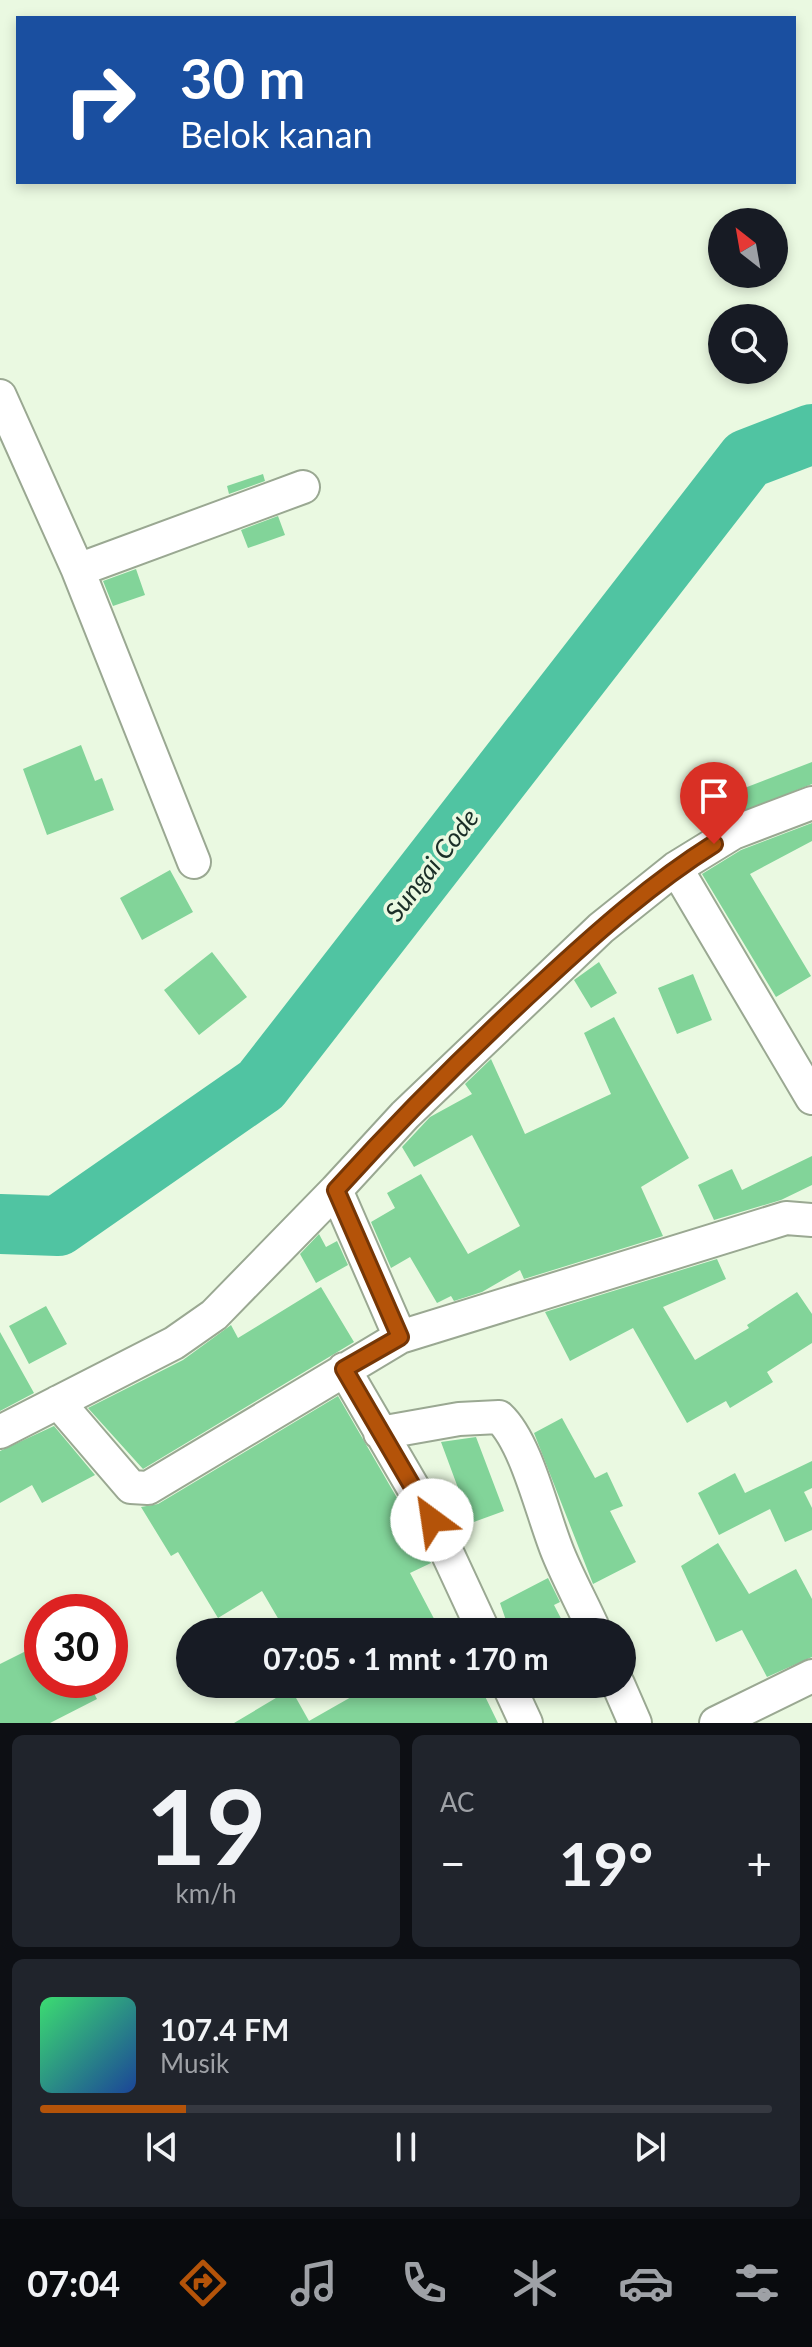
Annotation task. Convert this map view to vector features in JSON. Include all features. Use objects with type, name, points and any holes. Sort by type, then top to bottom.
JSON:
[{"type":"street","points":[[0,396],[78,570],[194,862]]},
{"type":"street","points":[[78,570],[303,487]]},
{"type":"street","points":[[0,1432],[174,1343],[214,1315],[498,1024],[601,928],[676,868],[733,833],[812,803]]},
{"type":"street","points":[[676,868],[812,1098]]},
{"type":"street","points":[[336,1190],[400,1337]]},
{"type":"street","points":[[58,1402],[131,1487],[138,1490],[148,1488],[400,1337],[786,1218],[812,1220]]},
{"type":"street","points":[[344,1369],[432,1520],[478,1618]]},
{"type":"street","points":[[380,1433],[459,1419],[499,1417],[506,1423],[521,1444],[538,1503],[589,1618]]},
{"type":"street","points":[[716,1723],[812,1676]]},
{"type":"street","points":[[514,1698],[526,1723]]},
{"type":"street","points":[[624,1698],[635,1723]]},
{"type":"building","points":[[263,474],[265,481],[229,494],[227,486]]},
{"type":"building","points":[[278,516],[285,535],[248,548],[241,530]]},
{"type":"building","points":[[136,569],[145,595],[113,606],[103,581]]},
{"type":"building","points":[[81,745],[95,781],[102,778],[114,810],[47,835],[23,769]]},
{"type":"building","points":[[812,762],[812,784],[712,824],[703,804]]},
{"type":"building","points":[[812,823],[812,841],[750,874],[811,976],[776,997],[702,874],[741,850]]},
{"type":"building","points":[[170,870],[193,912],[142,940],[120,898]]},
{"type":"building","points":[[212,952],[247,997],[199,1035],[164,990]]},
{"type":"building","points":[[599,962],[617,993],[591,1008],[574,980]]},
{"type":"building","points":[[693,974],[712,1020],[677,1034],[658,988]]},
{"type":"building","points":[[614,1017],[689,1158],[641,1187],[663,1236],[524,1279],[520,1270],[482,1292],[454,1301],[451,1296],[437,1303],[410,1257],[391,1268],[371,1222],[395,1208],[387,1193],[421,1174],[468,1254],[520,1226],[472,1135],[414,1167],[402,1147],[430,1117],[472,1094],[465,1084],[491,1059],[525,1134],[611,1094],[584,1033]]},
{"type":"building","points":[[812,1156],[812,1185],[781,1200],[714,1220],[698,1185],[732,1169],[742,1190]]},
{"type":"building","points":[[319,1234],[326,1247],[337,1241],[348,1265],[316,1283],[300,1254]]},
{"type":"building","points":[[717,1259],[726,1279],[663,1307],[695,1360],[749,1328],[747,1325],[797,1292],[812,1314],[812,1343],[767,1372],[773,1382],[730,1408],[726,1401],[687,1423],[633,1328],[570,1361],[545,1312]]},
{"type":"building","points":[[321,1287],[354,1342],[143,1469],[88,1408],[183,1360],[231,1325],[238,1338]]},
{"type":"building","points":[[46,1306],[67,1344],[29,1364],[9,1326]]},
{"type":"building","points":[[0,1332],[34,1393],[0,1411]]},
{"type":"building","points":[[338,1396],[415,1529],[431,1563],[410,1573],[434,1618],[278,1618],[262,1591],[218,1618],[178,1552],[171,1556],[141,1507],[158,1504]]},
{"type":"building","points":[[562,1418],[595,1478],[607,1472],[623,1506],[610,1511],[636,1562],[593,1584],[534,1433]]},
{"type":"building","points":[[54,1426],[95,1475],[42,1503],[32,1485],[0,1503],[0,1451]]},
{"type":"building","points":[[476,1437],[504,1511],[471,1523],[441,1442]]},
{"type":"building","points":[[812,1461],[812,1488],[804,1492],[812,1508],[812,1530],[785,1542],[770,1509],[719,1535],[698,1493],[735,1473],[745,1493]]},
{"type":"building","points":[[718,1543],[749,1594],[796,1569],[812,1599],[812,1657],[767,1677],[742,1630],[716,1642],[681,1566]]},
{"type":"building","points":[[548,1578],[560,1602],[554,1605],[561,1618],[505,1618],[500,1603]]},
{"type":"building","points":[[24,1652],[24,1698],[97,1699],[50,1723],[0,1723],[0,1664]]},
{"type":"building","points":[[276,1698],[296,1698],[309,1721],[349,1698],[486,1698],[498,1723],[234,1723]]},
{"type":"waterway","name":"Sungai Code","points":[[0,1224],[58,1226],[261,1085],[747,459],[812,434]]},
{"type":"route","points":[[432,1520],[344,1369],[400,1337],[336,1190],[405,1115],[601,928],[676,868],[714,844]]}]
